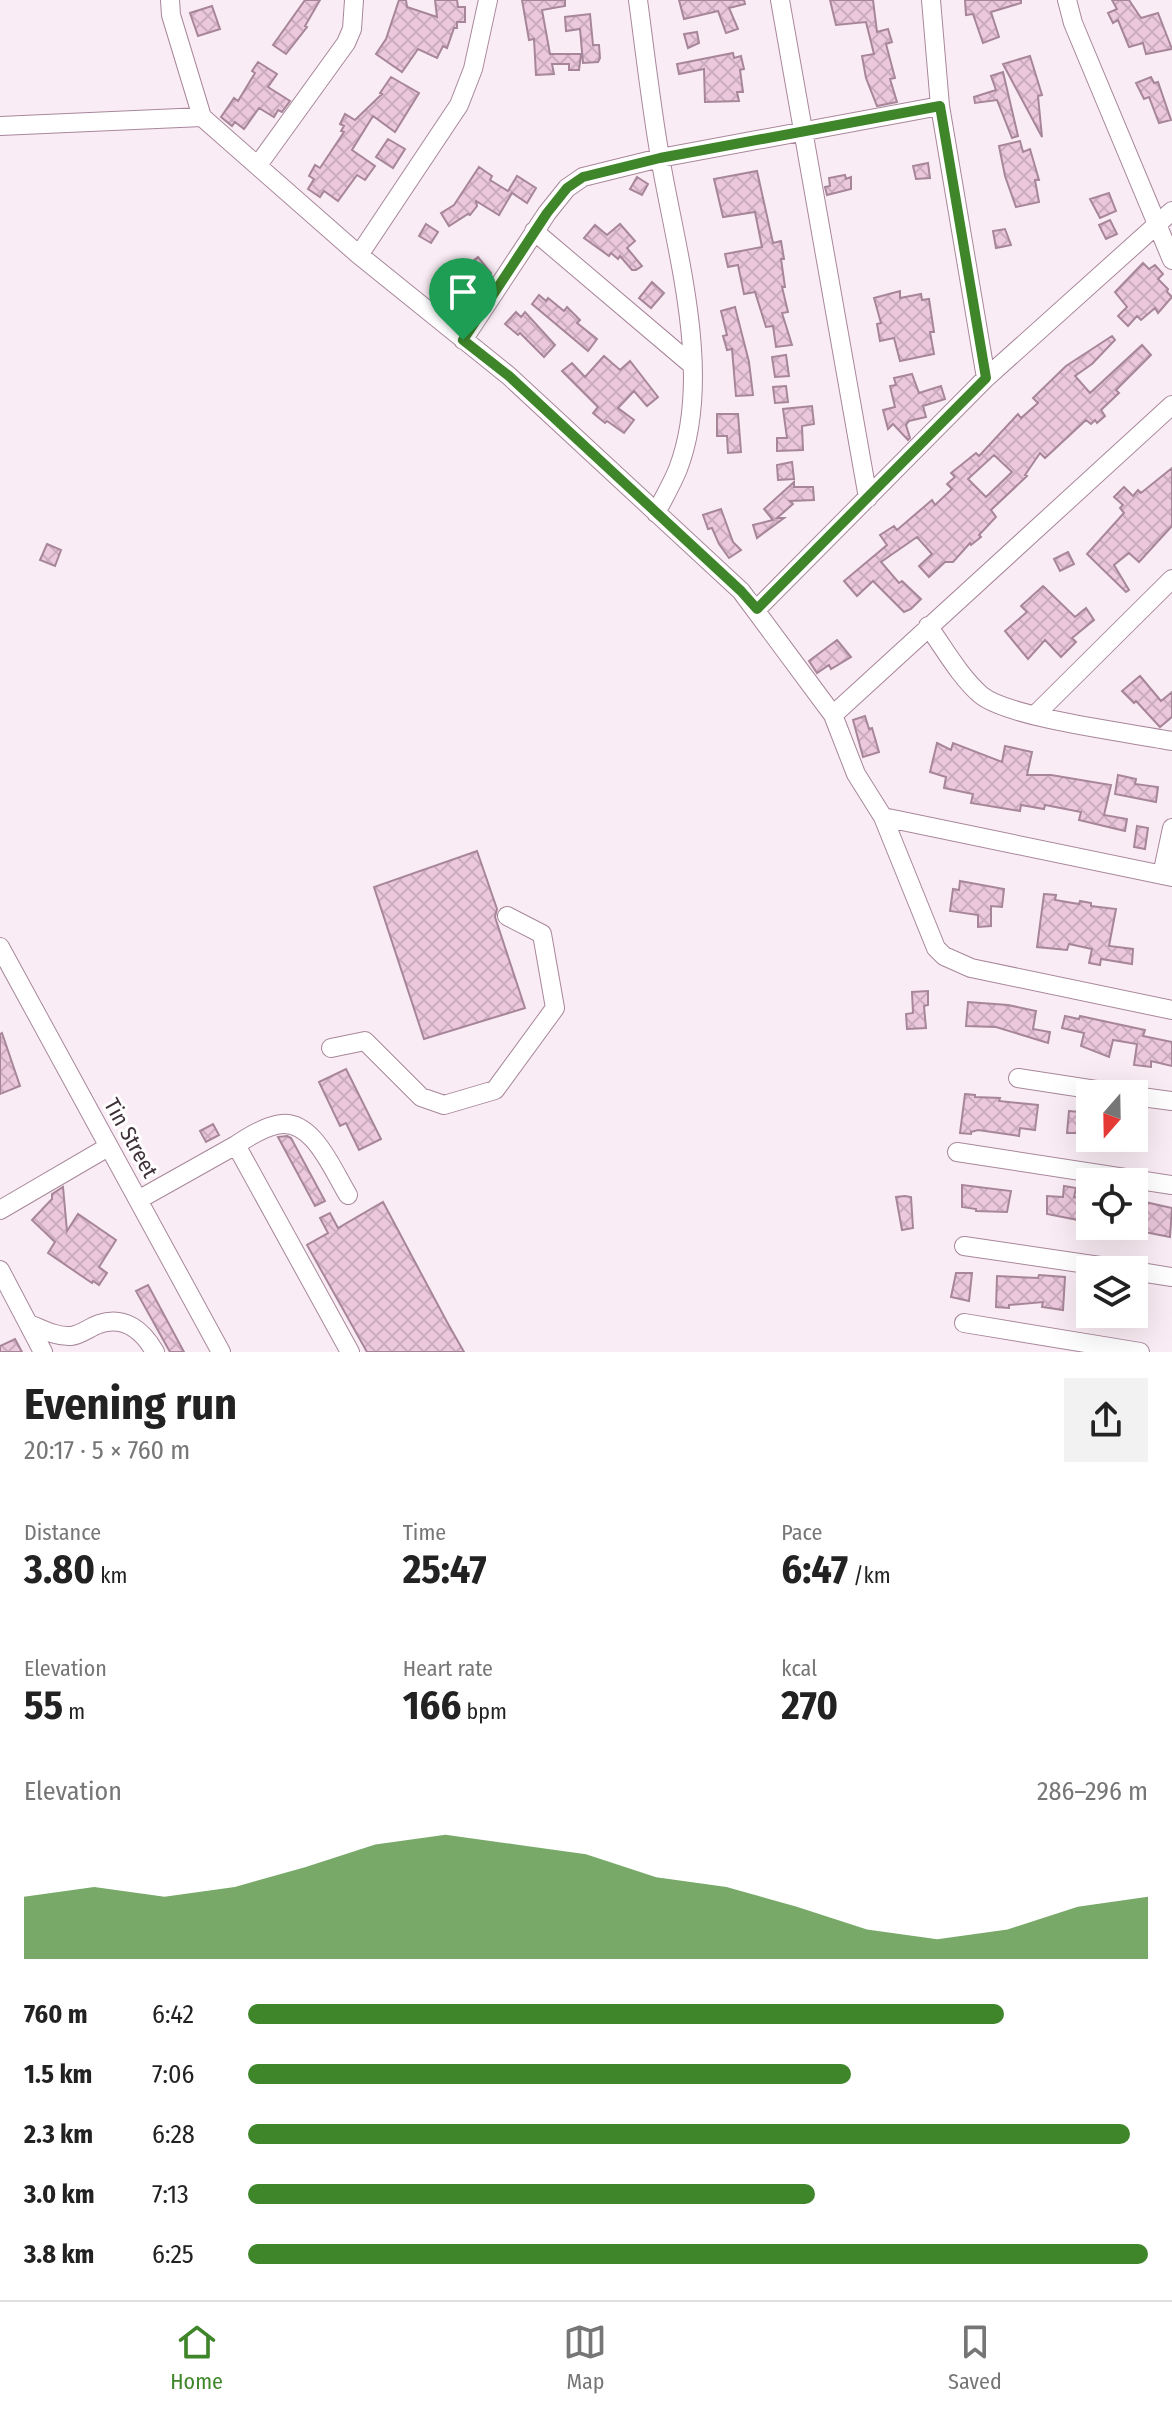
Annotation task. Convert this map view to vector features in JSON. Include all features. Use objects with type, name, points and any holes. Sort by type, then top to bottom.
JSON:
[{"type":"street","points":[[169,0],[202,117],[359,255],[509,376],[757,609],[833,715],[850,763],[883,817],[930,937],[944,956],[971,968],[1172,1010]]},
{"type":"street","points":[[258,165],[346,43],[352,29],[354,0]]},
{"type":"street","points":[[359,255],[459,105],[473,69],[488,0]]},
{"type":"street","points":[[638,0],[660,158],[682,262],[692,365],[687,432],[678,469],[656,513]]},
{"type":"street","points":[[780,0],[868,498]]},
{"type":"street","points":[[931,0],[940,106],[986,378]]},
{"type":"street","points":[[1067,0],[1073,23],[1172,260]]},
{"type":"street","points":[[463,340],[534,231],[573,182],[583,177],[660,158],[940,106]]},
{"type":"street","points":[[0,126],[202,117]]},
{"type":"street","points":[[757,609],[986,378],[1172,211]]},
{"type":"street","points":[[534,231],[692,365]]},
{"type":"street","points":[[833,715],[1172,405]]},
{"type":"street","points":[[1035,715],[1172,579]]},
{"type":"street","points":[[928,626],[982,696],[1000,706],[1172,741]]},
{"type":"street","points":[[883,817],[1167,876],[1172,828]]},
{"type":"street","points":[[331,1048],[365,1041],[421,1097],[444,1105],[495,1090],[555,1008],[542,934],[507,916]]},
{"type":"street","name":"Tin Street","points":[[0,947],[221,1352]]},
{"type":"street","points":[[1018,1078],[1076,1087]]},
{"type":"street","points":[[1148,1098],[1172,1101]]},
{"type":"street","points":[[138,1200],[278,1124],[298,1127],[309,1134],[348,1195]]},
{"type":"street","points":[[236,1145],[350,1352]]},
{"type":"street","points":[[0,1210],[108,1147]]},
{"type":"street","points":[[957,1152],[1172,1185]]},
{"type":"street","points":[[964,1246],[1076,1262]]},
{"type":"street","points":[[0,1270],[43,1352]]},
{"type":"street","points":[[1148,1273],[1172,1277]]},
{"type":"street","points":[[29,1324],[50,1333],[73,1336],[102,1323],[128,1323],[139,1331],[155,1352]]},
{"type":"street","points":[[964,1323],[1140,1352]]},
{"type":"building","points":[[305,0],[320,0],[307,27],[286,54],[273,45]]},
{"type":"building","points":[[399,0],[406,0],[407,7],[437,17],[435,0],[457,0],[458,7],[465,7],[465,22],[457,22],[447,48],[443,46],[437,58],[418,49],[402,72],[376,54],[386,39]]},
{"type":"building","points":[[522,0],[565,0],[565,6],[542,10],[550,54],[581,54],[579,70],[569,70],[569,64],[552,64],[554,74],[536,75],[534,39],[529,40]]},
{"type":"building","points":[[679,0],[744,0],[745,4],[729,8],[738,29],[726,33],[718,11],[684,19]]},
{"type":"building","points":[[830,0],[873,0],[877,32],[888,29],[892,42],[886,44],[895,78],[890,79],[897,102],[877,106],[866,78],[862,56],[874,54],[866,22],[836,25]]},
{"type":"building","points":[[965,0],[1021,0],[1021,3],[991,12],[999,37],[983,43],[973,14],[966,15]]},
{"type":"building","points":[[1112,0],[1129,0],[1141,18],[1158,13],[1172,49],[1146,54],[1143,43],[1129,47],[1118,20],[1113,23],[1108,13],[1117,9]]},
{"type":"building","points":[[212,6],[220,29],[198,36],[190,13]]},
{"type":"building","points":[[590,14],[593,45],[599,45],[600,58],[598,62],[583,63],[580,29],[566,31],[565,17]]},
{"type":"building","points":[[697,32],[699,43],[688,48],[684,34]]},
{"type":"building","points":[[733,53],[734,58],[741,56],[744,69],[740,70],[743,92],[737,92],[739,101],[705,102],[704,69],[679,74],[677,64]]},
{"type":"building","points":[[1030,56],[1042,95],[1038,96],[1042,137],[1003,64]]},
{"type":"building","points":[[258,62],[277,74],[268,87],[290,101],[274,117],[259,108],[244,129],[235,122],[232,126],[221,117],[234,98],[238,101]]},
{"type":"building","points":[[1003,72],[1018,136],[1012,138],[997,100],[975,103],[974,97],[996,90],[991,76]]},
{"type":"building","points":[[391,77],[419,93],[395,132],[373,116],[352,150],[375,166],[365,180],[357,175],[338,201],[324,191],[320,197],[308,189],[314,179],[309,176],[315,165],[320,168],[344,132],[341,131],[344,126],[340,124],[345,114],[355,120],[382,94]]},
{"type":"building","points":[[1151,77],[1154,83],[1158,82],[1171,120],[1159,123],[1149,97],[1144,99],[1136,83]]},
{"type":"building","points":[[388,139],[405,149],[393,168],[376,157]]},
{"type":"building","points":[[1020,141],[1023,152],[1030,149],[1039,180],[1035,180],[1039,202],[1016,207],[999,146]]},
{"type":"building","points":[[928,163],[930,178],[916,179],[913,166]]},
{"type":"building","points":[[479,167],[492,176],[490,180],[508,191],[517,176],[536,188],[527,203],[512,193],[499,215],[476,201],[477,206],[470,215],[449,226],[441,213],[454,205]]},
{"type":"building","points":[[757,171],[773,243],[781,241],[785,287],[782,287],[788,312],[782,313],[792,345],[776,347],[773,326],[766,327],[755,292],[744,294],[738,265],[728,267],[725,254],[762,247],[755,212],[723,217],[714,179]]},
{"type":"building","points":[[845,175],[846,179],[851,177],[851,189],[827,195],[825,187],[830,186],[829,178]]},
{"type":"building","points":[[637,177],[648,184],[642,195],[630,189]]},
{"type":"building","points":[[1109,193],[1116,211],[1100,218],[1090,199]]},
{"type":"building","points":[[1110,220],[1117,234],[1106,239],[1099,225]]},
{"type":"building","points":[[426,224],[438,232],[431,243],[419,236]]},
{"type":"building","points":[[620,224],[635,241],[627,248],[642,266],[636,270],[632,270],[620,256],[618,259],[611,253],[609,256],[584,238],[595,225],[607,235]]},
{"type":"building","points":[[1005,229],[1011,245],[996,248],[993,231]]},
{"type":"building","points":[[478,257],[491,273],[481,281],[466,267]]},
{"type":"building","points":[[1143,263],[1149,269],[1155,265],[1163,274],[1158,279],[1172,297],[1158,313],[1155,308],[1141,320],[1137,316],[1128,326],[1118,316],[1127,307],[1115,292]]},
{"type":"building","points":[[450,276],[455,293],[444,296],[440,279]]},
{"type":"building","points":[[652,282],[664,293],[651,308],[639,298]]},
{"type":"building","points":[[900,291],[900,298],[921,294],[922,300],[929,299],[934,354],[900,361],[894,338],[880,341],[877,324],[881,323],[874,298]]},
{"type":"building","points":[[539,295],[564,311],[567,307],[580,320],[577,323],[597,339],[588,351],[532,304]]},
{"type":"building","points":[[735,307],[749,362],[753,395],[736,396],[732,349],[727,350],[723,336],[727,335],[721,311]]},
{"type":"building","points":[[516,312],[521,317],[525,312],[555,345],[544,357],[520,333],[518,335],[505,324]]},
{"type":"building","points":[[1112,336],[1115,340],[1092,364],[1075,376],[1090,393],[1142,345],[1151,355],[1116,390],[1119,393],[1101,410],[1105,416],[1097,423],[1095,420],[1091,424],[1086,420],[1045,458],[1040,453],[1027,476],[991,510],[996,517],[979,535],[981,537],[970,543],[953,562],[945,562],[929,577],[919,566],[932,554],[917,537],[881,562],[899,583],[902,581],[921,599],[911,609],[904,612],[873,581],[857,596],[844,581],[887,545],[880,535],[894,526],[897,530],[932,500],[935,505],[952,489],[947,484],[955,477],[951,473],[976,453],[979,456],[1018,414],[1021,418],[1038,403],[1033,398],[1066,366]],"holes":[[[994,455],[1012,472],[986,497],[968,479]]]},
{"type":"building","points":[[786,355],[789,376],[775,377],[772,357]]},
{"type":"building","points":[[604,356],[620,370],[630,361],[658,397],[647,406],[634,391],[618,408],[634,420],[624,433],[593,413],[598,407],[562,371],[572,363],[585,377]]},
{"type":"building","points":[[912,374],[919,393],[941,386],[945,399],[923,406],[926,417],[909,421],[906,425],[908,440],[893,424],[888,429],[883,410],[895,407],[890,386],[896,385],[894,378]]},
{"type":"building","points":[[786,386],[788,402],[775,403],[773,387]]},
{"type":"building","points":[[812,406],[814,424],[802,426],[803,450],[777,451],[777,438],[787,438],[783,409]]},
{"type":"building","points":[[717,414],[738,414],[741,452],[728,453],[727,436],[717,436]]},
{"type":"building","points":[[792,462],[794,479],[778,480],[777,465]]},
{"type":"building","points":[[1172,468],[1172,526],[1139,562],[1129,553],[1114,565],[1129,590],[1126,592],[1087,554],[1124,513],[1120,508],[1123,505],[1114,497],[1124,487],[1133,496],[1138,490],[1141,493]]},
{"type":"building","points":[[794,482],[794,487],[813,487],[814,500],[790,501],[793,504],[777,518],[784,518],[757,538],[753,525],[773,520],[764,509]]},
{"type":"building","points":[[721,509],[733,542],[741,550],[729,558],[712,528],[708,529],[703,515]]},
{"type":"building","points":[[47,544],[61,550],[55,566],[40,560]]},
{"type":"building","points":[[1068,552],[1074,564],[1060,571],[1054,559]]},
{"type":"building","points":[[1043,586],[1075,617],[1086,608],[1094,620],[1072,638],[1076,642],[1061,657],[1045,640],[1028,659],[1005,631],[1027,612],[1021,606]]},
{"type":"building","points":[[837,640],[851,657],[817,673],[809,661]]},
{"type":"building","points":[[1140,676],[1161,701],[1172,692],[1172,717],[1160,727],[1122,691]]},
{"type":"building","points":[[865,716],[879,752],[863,757],[853,720]]},
{"type":"building","points":[[937,743],[951,750],[953,743],[1002,762],[1005,746],[1032,752],[1027,775],[1051,775],[1111,785],[1104,815],[1127,819],[1125,831],[1079,820],[1081,812],[1045,805],[1044,809],[1021,805],[1020,811],[971,803],[973,794],[944,788],[946,777],[930,772]]},
{"type":"building","points":[[1118,775],[1136,779],[1135,784],[1158,787],[1156,802],[1115,794]]},
{"type":"building","points":[[1137,826],[1148,828],[1145,849],[1134,847]]},
{"type":"building","points":[[477,851],[525,1008],[424,1039],[374,887]]},
{"type":"building","points":[[960,881],[1004,889],[1002,907],[991,906],[991,926],[978,927],[978,915],[950,911],[953,889],[959,890]]},
{"type":"building","points":[[1044,894],[1056,895],[1055,900],[1079,904],[1080,901],[1091,903],[1091,906],[1116,909],[1109,946],[1133,949],[1132,964],[1101,959],[1100,965],[1089,963],[1092,949],[1069,944],[1067,950],[1037,947]]},
{"type":"building","points":[[928,991],[928,1005],[924,1006],[926,1028],[907,1029],[906,1014],[913,1013],[912,992]]},
{"type":"building","points":[[968,1002],[1036,1011],[1033,1029],[1050,1032],[1048,1043],[996,1027],[966,1026]]},
{"type":"building","points":[[1065,1016],[1079,1019],[1080,1016],[1145,1030],[1143,1036],[1172,1042],[1172,1066],[1151,1061],[1151,1067],[1134,1065],[1137,1044],[1113,1040],[1109,1057],[1081,1046],[1084,1033],[1062,1028]]},
{"type":"building","points":[[0,1034],[20,1086],[0,1094]]},
{"type":"building","points":[[346,1069],[381,1139],[359,1150],[346,1123],[340,1126],[319,1082]]},
{"type":"building","points":[[965,1094],[1038,1105],[1035,1130],[1020,1128],[1019,1136],[978,1130],[971,1134],[960,1133]]},
{"type":"building","points":[[1069,1111],[1076,1112],[1076,1133],[1067,1133]]},
{"type":"building","points":[[213,1124],[219,1135],[206,1142],[200,1131]]},
{"type":"building","points":[[278,1137],[291,1138],[325,1201],[315,1206]]},
{"type":"building","points":[[962,1185],[1011,1191],[1007,1212],[976,1211],[962,1207]]},
{"type":"building","points":[[1064,1186],[1076,1188],[1076,1220],[1047,1214],[1047,1196],[1063,1197]]},
{"type":"building","points":[[63,1187],[67,1231],[78,1214],[116,1240],[99,1267],[107,1273],[99,1285],[48,1253],[55,1242],[32,1220],[52,1199],[52,1194]]},
{"type":"building","points":[[896,1197],[911,1197],[913,1228],[902,1230]]},
{"type":"building","points":[[383,1202],[464,1352],[367,1352],[307,1245],[328,1233],[320,1218],[330,1213],[338,1228]]},
{"type":"building","points":[[1148,1203],[1172,1208],[1170,1237],[1148,1233]]},
{"type":"building","points":[[956,1273],[972,1273],[969,1301],[951,1297]]},
{"type":"building","points":[[1039,1275],[1065,1277],[1063,1310],[1042,1307],[1043,1302],[996,1307],[997,1276],[1038,1278]]},
{"type":"building","points":[[148,1285],[184,1352],[170,1352],[136,1291]]},
{"type":"building","points":[[15,1339],[22,1352],[0,1352],[0,1346]]},
{"type":"route","points":[[940,106],[986,378],[757,609],[509,376],[463,340],[547,213],[573,182],[583,177],[660,158],[940,106]]}]
